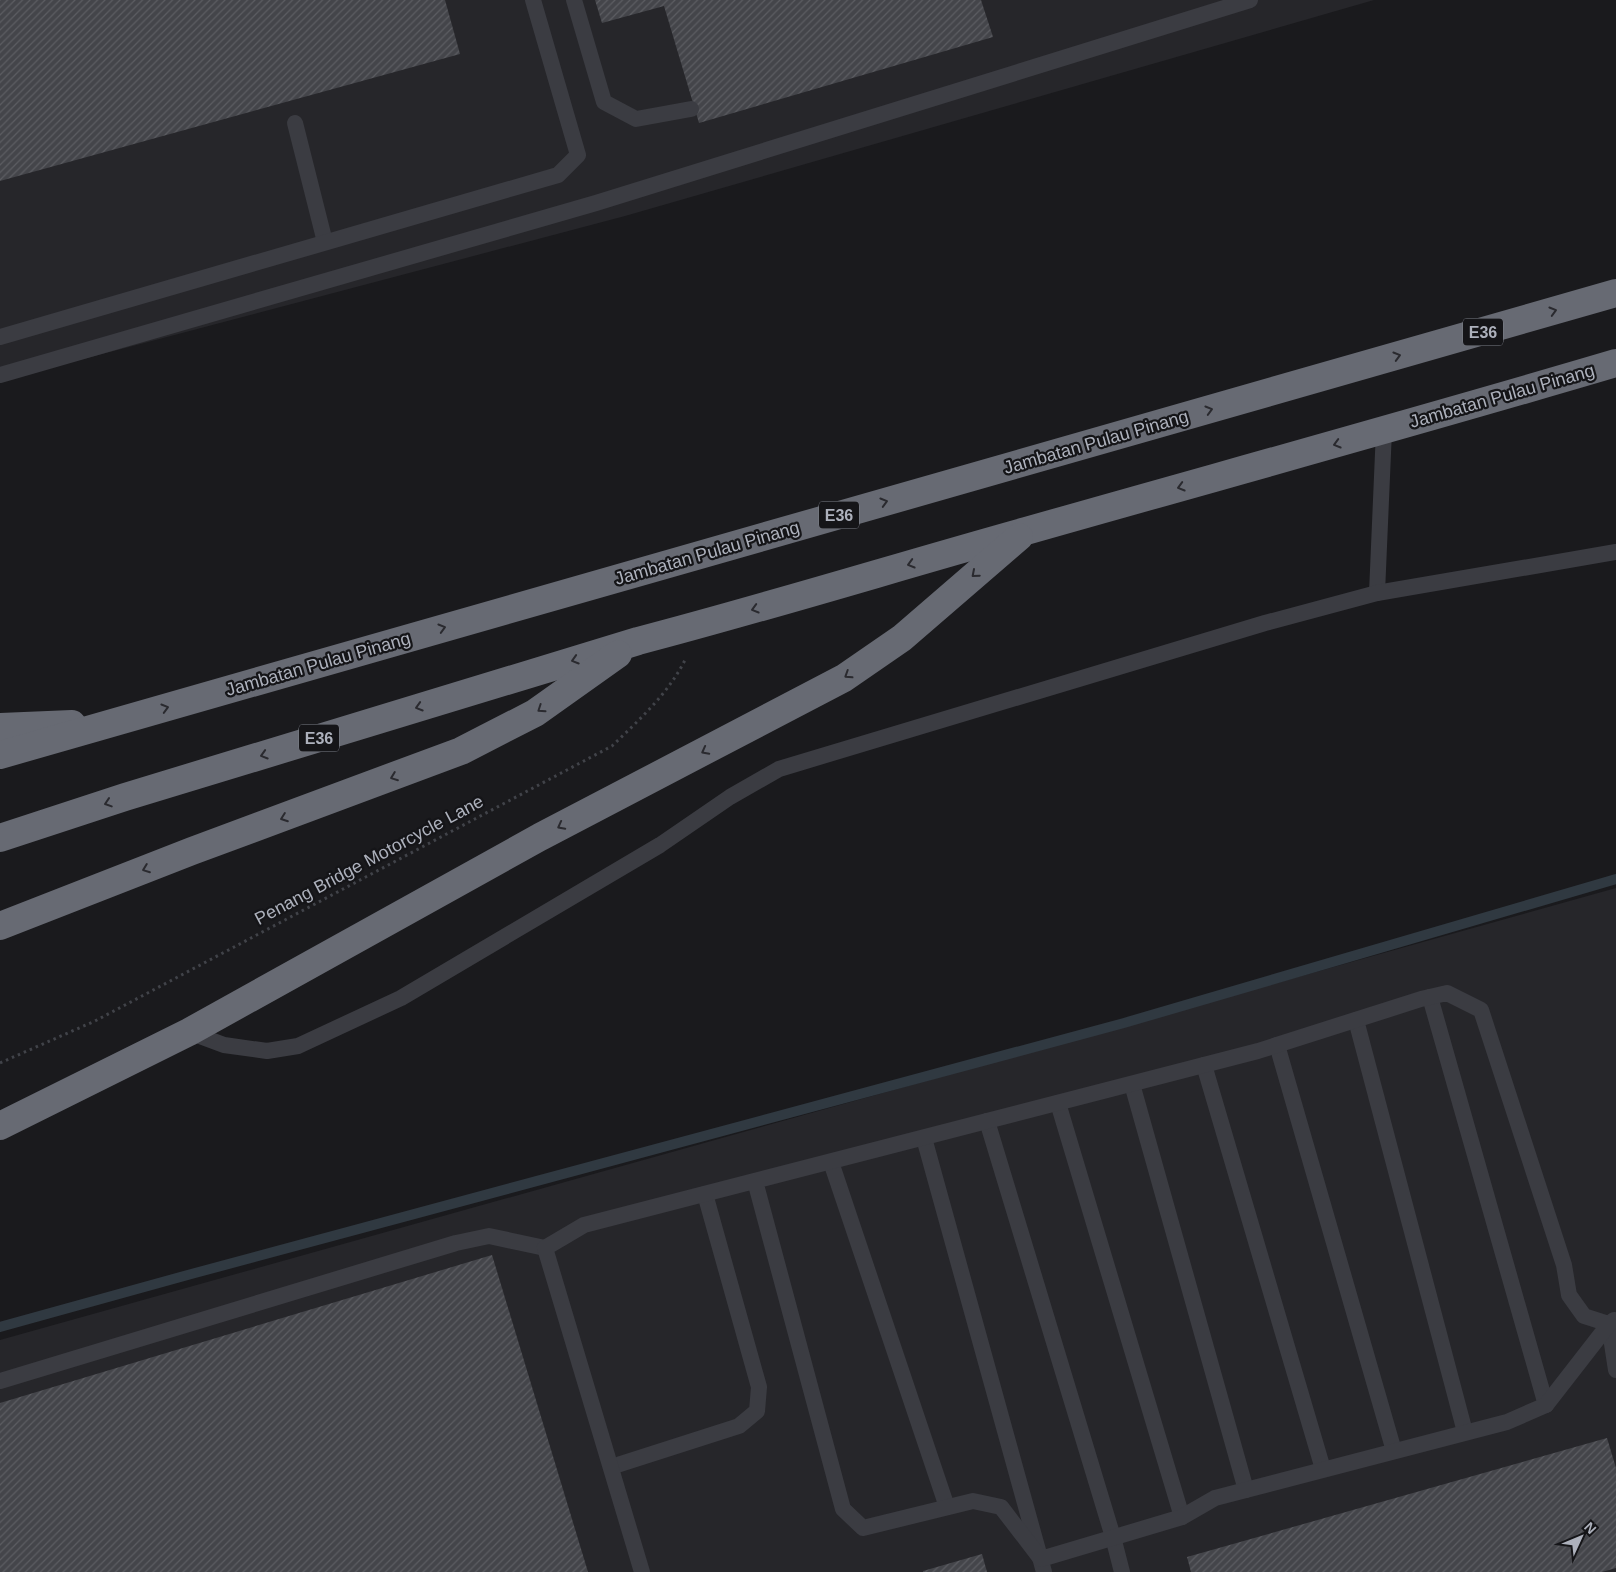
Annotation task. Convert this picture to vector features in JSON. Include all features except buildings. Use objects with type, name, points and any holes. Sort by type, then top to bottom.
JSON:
[{"type":"highway","name":"Jambatan Pulau Pinang","points":[[0,755],[1616,293]]},
{"type":"highway","name":"Jambatan Pulau Pinang","points":[[0,838],[124,797],[638,641],[704,624],[1616,363]]},
{"type":"highway","points":[[0,1126],[189,1032],[540,837],[844,678],[902,638],[1025,531]]},
{"type":"highway","name":"Jambatan Pulau Pinang","points":[[0,926],[192,851],[461,752],[535,713],[638,641]]},
{"type":"highway","points":[[0,727],[118,722]]},
{"type":"lane","points":[[0,337],[558,175],[578,155],[533,0]]},
{"type":"lane","points":[[574,0],[604,102],[636,119],[691,109]]},
{"type":"lane","points":[[0,376],[596,203],[1250,0]]},
{"type":"lane","points":[[295,123],[325,242]]},
{"type":"lane","points":[[1377,593],[1384,430]]},
{"type":"lane","points":[[189,1032],[224,1045],[267,1051],[298,1046],[401,998],[660,845],[730,797],[779,769],[1265,623],[1377,593],[1616,552]]},
{"type":"lane","points":[[0,1381],[456,1243],[490,1236],[545,1248],[584,1225],[1204,1065],[1277,1045],[1430,997],[1447,994],[1481,1010],[1564,1265],[1569,1295],[1584,1316],[1613,1321]]},
{"type":"lane","points":[[1430,997],[1546,1405]]},
{"type":"lane","points":[[1356,1020],[1465,1432]]},
{"type":"lane","points":[[1277,1045],[1394,1451]]},
{"type":"lane","points":[[1204,1065],[1323,1469]]},
{"type":"lane","points":[[1132,1084],[1246,1490]]},
{"type":"lane","points":[[1058,1103],[1182,1517]]},
{"type":"lane","points":[[986,1121],[1122,1572]]},
{"type":"lane","points":[[924,1138],[1043,1565]]},
{"type":"lane","points":[[831,1162],[947,1507]]},
{"type":"lane","points":[[755,1181],[844,1509],[863,1528],[973,1500],[1000,1507],[1043,1565]]},
{"type":"lane","points":[[611,1467],[739,1426],[757,1411],[759,1387],[705,1194]]},
{"type":"lane","points":[[545,1248],[642,1572]]},
{"type":"lane","points":[[1613,1321],[1616,1370]]},
{"type":"lane","points":[[1043,1565],[1113,1537],[1182,1517],[1215,1498],[1507,1422],[1546,1405],[1613,1321]]},
{"type":"path","name":"Penang Bridge Motorcycle Lane","points":[[0,1064],[95,1021],[612,746],[646,713],[678,674],[704,624]]},
{"type":"shaded area","points":[[0,0],[1374,0],[625,216],[0,381]]},
{"type":"shaded area","points":[[1616,888],[1616,1572],[0,1572],[0,1340]]},
{"type":"waterway","points":[[0,1327],[1124,1023],[1616,879]]}]
